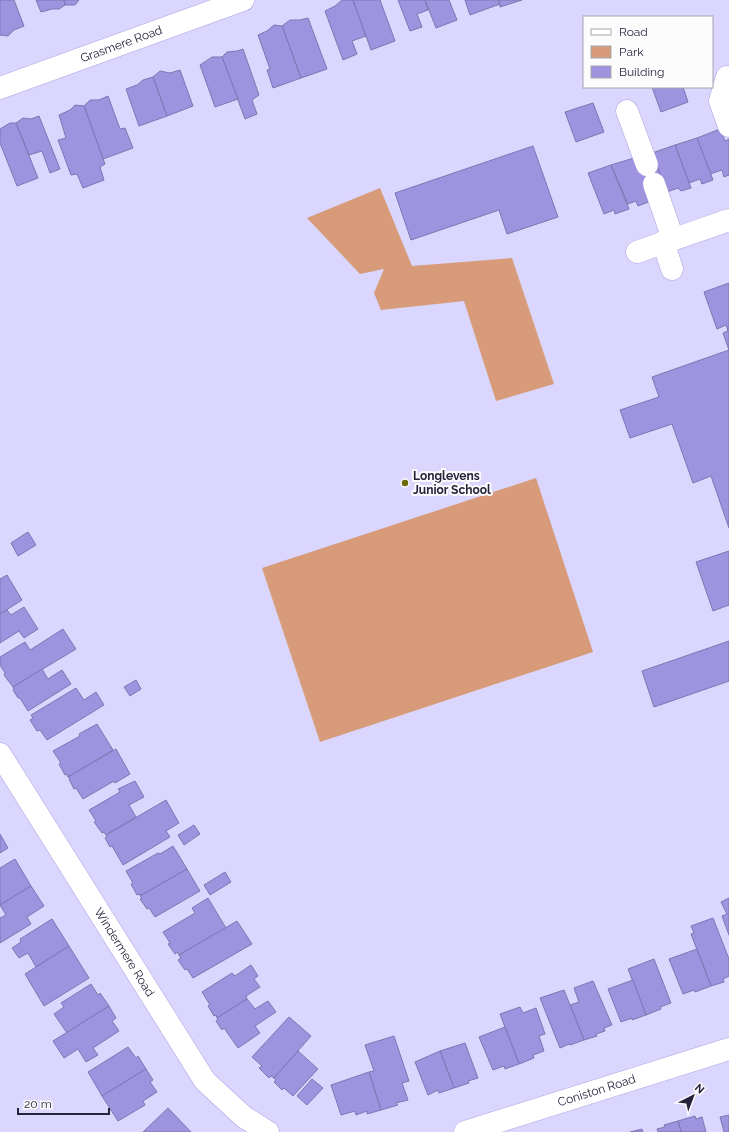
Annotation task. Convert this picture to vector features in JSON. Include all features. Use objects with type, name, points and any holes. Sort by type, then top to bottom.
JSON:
[{"type":"street","name":"Grasmere Road","points":[[0,88],[243,0]]},
{"type":"street","points":[[727,77],[720,101],[729,126]]},
{"type":"street","points":[[628,111],[650,174],[668,241],[672,269]]},
{"type":"street","points":[[637,252],[729,220]]},
{"type":"street","name":"Windermere Road","points":[[0,754],[205,1080],[244,1117],[268,1132]]},
{"type":"street","name":"Coniston Road","points":[[465,1132],[729,1049]]},
{"type":"green space","points":[[380,188],[412,266],[512,258],[554,384],[496,401],[464,301],[381,310],[374,293],[384,269],[360,274],[307,218]]},
{"type":"green space","points":[[536,478],[593,652],[320,742],[262,568]]},
{"type":"building","points":[[0,0],[14,0],[24,26],[14,30],[8,36],[0,35]]},
{"type":"building","points":[[36,0],[64,0],[65,5],[59,9],[41,12]]},
{"type":"building","points":[[64,0],[79,0],[75,5],[65,5]]},
{"type":"building","points":[[342,0],[353,0],[366,36],[352,41],[357,54],[343,60],[325,11],[335,6]]},
{"type":"building","points":[[353,0],[380,0],[395,41],[371,50]]},
{"type":"building","points":[[398,0],[425,0],[428,10],[417,14],[422,27],[410,31]]},
{"type":"building","points":[[425,0],[449,0],[457,20],[436,28]]},
{"type":"building","points":[[465,0],[499,0],[500,4],[470,15]]},
{"type":"building","points":[[499,0],[522,0],[500,7]]},
{"type":"building","points":[[308,18],[327,69],[301,78],[282,26],[290,20]]},
{"type":"building","points":[[274,25],[282,26],[301,78],[273,88],[267,70],[270,69],[258,35],[267,31]]},
{"type":"building","points":[[243,49],[259,95],[252,100],[257,114],[245,119],[222,57],[227,52]]},
{"type":"building","points":[[212,57],[222,57],[238,99],[215,107],[200,65]]},
{"type":"building","points":[[180,70],[193,106],[167,116],[153,77],[160,71],[170,73]]},
{"type":"building","points":[[153,77],[167,116],[139,126],[126,89],[137,85],[143,80]]},
{"type":"building","points":[[652,88],[683,88],[688,102],[661,112]]},
{"type":"building","points":[[108,96],[120,129],[125,128],[133,148],[103,159],[84,106],[90,100],[99,100]]},
{"type":"building","points":[[593,103],[604,132],[576,142],[565,112]]},
{"type":"building","points":[[75,105],[84,106],[105,164],[100,167],[104,180],[83,188],[77,174],[71,175],[58,140],[66,138],[59,115],[70,110]]},
{"type":"building","points":[[39,116],[60,169],[50,173],[42,151],[29,155],[16,123],[23,118],[31,119]]},
{"type":"building","points":[[10,123],[16,123],[38,178],[17,186],[0,143],[0,129]]},
{"type":"building","points":[[720,129],[725,141],[729,139],[729,175],[724,177],[722,170],[710,174],[697,138]]},
{"type":"building","points":[[697,138],[713,180],[702,184],[700,179],[689,183],[675,145]]},
{"type":"building","points":[[675,145],[691,188],[681,191],[678,188],[667,192],[652,153]]},
{"type":"building","points":[[533,146],[558,217],[507,234],[499,210],[411,240],[395,193]]},
{"type":"building","points":[[634,158],[655,162],[663,181],[651,201],[638,206],[636,201],[628,204],[611,165]]},
{"type":"building","points":[[611,165],[629,209],[615,214],[614,210],[604,214],[588,173]]},
{"type":"building","points":[[729,283],[729,350],[723,333],[728,331],[726,325],[717,329],[704,292]]},
{"type":"building","points":[[729,350],[729,528],[711,476],[693,483],[672,424],[630,438],[620,410],[659,397],[652,377]]},
{"type":"building","points":[[28,532],[36,545],[18,556],[11,543]]},
{"type":"building","points":[[729,551],[729,605],[713,611],[696,562]]},
{"type":"building","points":[[7,575],[22,600],[0,614],[0,579]]},
{"type":"building","points":[[24,607],[38,629],[24,638],[19,631],[0,643],[0,614],[7,610],[11,615]]},
{"type":"building","points":[[63,629],[76,649],[13,687],[4,675],[5,673],[0,665],[0,657],[25,642],[30,650]]},
{"type":"building","points":[[729,641],[729,681],[654,707],[642,671]]},
{"type":"building","points":[[42,669],[48,679],[62,670],[71,684],[28,711],[13,690],[13,687]]},
{"type":"building","points":[[136,680],[141,689],[130,696],[124,687]]},
{"type":"building","points":[[76,688],[84,700],[96,692],[104,705],[47,740],[40,730],[37,731],[30,720],[33,718],[31,715]]},
{"type":"building","points":[[97,724],[113,750],[68,777],[67,774],[65,775],[59,764],[61,763],[53,751],[80,736],[79,734]]},
{"type":"building","points":[[116,749],[130,774],[115,783],[114,781],[83,799],[76,788],[74,789],[68,777]]},
{"type":"building","points":[[135,781],[144,797],[129,805],[136,817],[106,835],[104,832],[102,833],[94,822],[96,821],[89,810],[120,792],[118,789]]},
{"type":"building","points":[[166,800],[179,823],[166,831],[170,837],[123,865],[112,846],[110,847],[105,838],[107,837],[106,835]]},
{"type":"building","points":[[194,825],[200,834],[184,845],[178,835]]},
{"type":"building","points":[[0,834],[8,848],[0,853]]},
{"type":"building","points":[[173,846],[187,869],[140,896],[140,894],[137,895],[131,884],[133,883],[126,871]]},
{"type":"building","points":[[15,859],[31,886],[0,905],[0,868]]},
{"type":"building","points":[[187,869],[200,891],[155,917],[149,908],[147,909],[140,899],[142,898],[140,896]]},
{"type":"building","points":[[225,872],[231,882],[210,895],[204,885]]},
{"type":"building","points":[[31,886],[44,906],[27,917],[31,924],[0,943],[0,918],[6,915],[0,905]]},
{"type":"building","points":[[208,898],[226,928],[179,955],[178,952],[175,954],[168,944],[170,943],[163,932],[195,913],[192,908]]},
{"type":"building","points":[[729,898],[729,935],[722,916],[727,914],[721,902]]},
{"type":"building","points":[[713,918],[729,959],[729,976],[723,979],[724,982],[711,986],[691,934],[694,933],[691,926]]},
{"type":"building","points":[[52,919],[69,946],[36,967],[28,953],[19,958],[12,948],[21,942],[20,939]]},
{"type":"building","points":[[237,921],[252,944],[193,978],[178,960],[181,958],[179,955]]},
{"type":"building","points":[[69,946],[89,978],[44,1006],[25,974]]},
{"type":"building","points":[[697,949],[711,986],[695,992],[694,990],[683,994],[669,959]]},
{"type":"building","points":[[654,959],[671,1003],[646,1015],[628,969]]},
{"type":"building","points":[[251,965],[258,976],[254,979],[260,987],[246,996],[247,999],[217,1018],[216,1015],[214,1016],[208,1006],[210,1005],[202,992],[232,973],[235,976]]},
{"type":"building","points":[[633,980],[646,1015],[621,1022],[608,989]]},
{"type":"building","points":[[593,981],[612,1025],[604,1028],[605,1031],[596,1034],[597,1036],[584,1040],[570,1005],[579,1002],[574,988]]},
{"type":"building","points":[[91,984],[98,995],[100,993],[109,1006],[67,1033],[54,1014],[64,1007],[61,1003]]},
{"type":"building","points":[[564,990],[584,1040],[560,1048],[540,998]]},
{"type":"building","points":[[247,999],[255,1009],[268,1001],[276,1012],[255,1026],[260,1033],[238,1048],[224,1028],[222,1030],[216,1021],[218,1020],[217,1018]]},
{"type":"building","points":[[109,1006],[116,1018],[112,1021],[119,1031],[93,1048],[98,1055],[86,1062],[78,1049],[64,1058],[53,1041]]},
{"type":"building","points":[[520,1007],[523,1013],[536,1008],[545,1034],[539,1036],[544,1051],[533,1055],[534,1058],[519,1064],[500,1014]]},
{"type":"building","points":[[289,1017],[311,1036],[274,1078],[271,1076],[269,1078],[259,1068],[262,1066],[252,1057]]},
{"type":"building","points":[[505,1027],[519,1064],[505,1069],[504,1066],[493,1070],[479,1037]]},
{"type":"building","points":[[394,1036],[409,1081],[402,1083],[408,1100],[396,1103],[398,1105],[381,1110],[369,1072],[374,1071],[365,1045]]},
{"type":"building","points":[[465,1043],[478,1078],[454,1088],[440,1051]]},
{"type":"building","points":[[128,1047],[136,1058],[138,1056],[146,1069],[102,1096],[88,1072]]},
{"type":"building","points":[[298,1051],[318,1069],[293,1096],[284,1088],[282,1090],[274,1082],[276,1080],[274,1078]]},
{"type":"building","points":[[440,1051],[454,1088],[439,1093],[438,1090],[428,1095],[415,1062]]},
{"type":"building","points":[[146,1069],[153,1080],[150,1082],[157,1092],[143,1101],[145,1105],[118,1121],[102,1096]]},
{"type":"building","points":[[369,1072],[381,1110],[367,1114],[367,1111],[356,1115],[355,1111],[341,1115],[331,1085]]},
{"type":"building","points":[[312,1079],[323,1088],[307,1105],[297,1096]]},
{"type":"building","points":[[168,1108],[191,1132],[143,1132]]},
{"type":"building","points":[[729,1115],[729,1132],[724,1132],[720,1117]]},
{"type":"building","points":[[695,1116],[696,1119],[702,1117],[706,1132],[681,1132],[678,1121]]},
{"type":"building","points":[[678,1121],[681,1132],[658,1132],[657,1129],[665,1127],[664,1125]]},
{"type":"building","points":[[642,1129],[643,1132],[630,1132]]},
{"type":"place","name":"Longlevens Junior School","points":[[405,483]]}]
